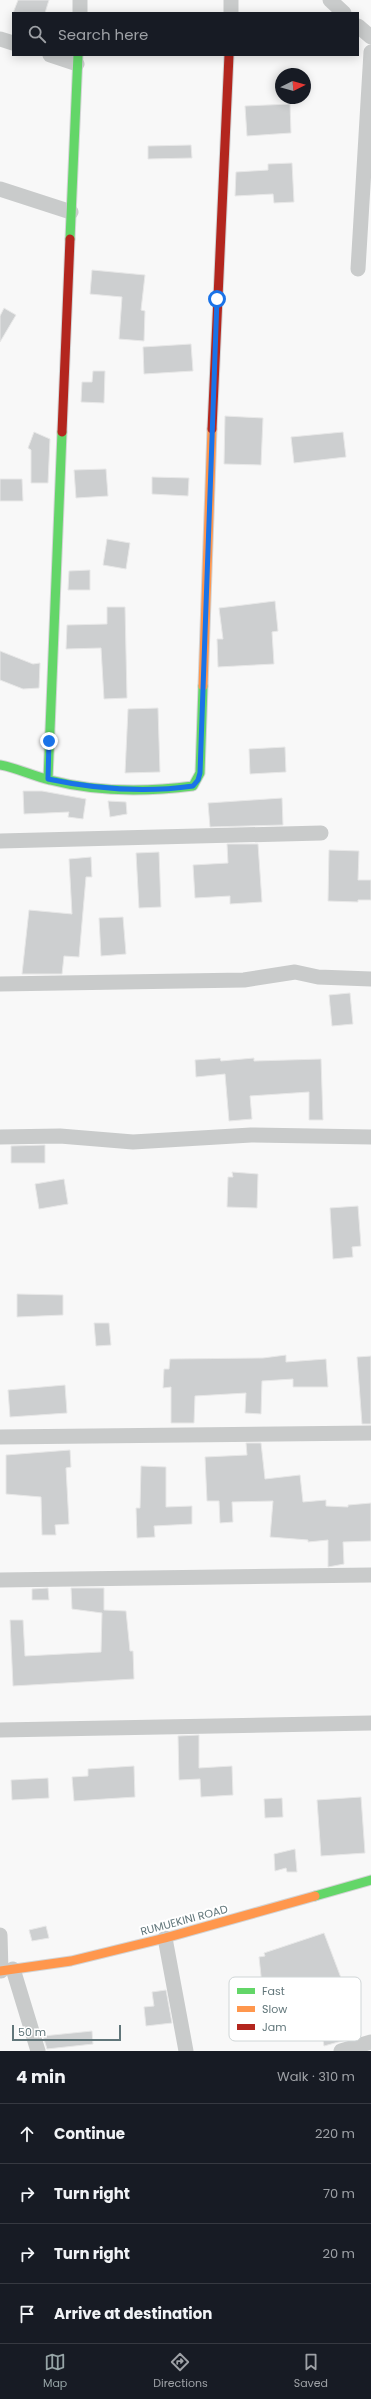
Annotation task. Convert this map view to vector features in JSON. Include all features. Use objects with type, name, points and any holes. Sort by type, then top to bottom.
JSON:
[{"type":"street","points":[[80,0],[80,12]]},
{"type":"street","points":[[231,12],[232,0]]},
{"type":"street","points":[[330,0],[343,12]]},
{"type":"street","points":[[359,27],[371,37]]},
{"type":"street","points":[[0,39],[12,43]]},
{"type":"street","points":[[358,269],[371,52]]},
{"type":"street","points":[[48,779],[78,60],[56,56]]},
{"type":"street","points":[[0,765],[16,767],[48,779],[76,785],[152,790],[193,786],[198,780],[200,773],[217,299],[229,56]]},
{"type":"street","points":[[0,189],[71,212]]},
{"type":"street","points":[[0,841],[321,834]]},
{"type":"street","points":[[0,984],[244,980],[295,972],[318,977],[371,979]]},
{"type":"street","points":[[0,1137],[60,1136],[133,1142],[251,1135],[371,1137]]},
{"type":"street","points":[[0,1437],[371,1433]]},
{"type":"street","points":[[0,1580],[371,1575]]},
{"type":"street","points":[[0,1730],[371,1723]]},
{"type":"street","name":"RUMUEKINI ROAD","points":[[5,1971],[71,1961],[165,1938],[371,1880]]},
{"type":"street","points":[[0,1935],[5,1971],[38,2051]]},
{"type":"street","points":[[165,1938],[186,2051]]},
{"type":"street","points":[[341,2051],[371,2042]]},
{"type":"building","points":[[18,0],[49,0],[45,12],[13,12]]},
{"type":"building","points":[[290,104],[291,133],[247,136],[245,106]]},
{"type":"building","points":[[191,145],[192,158],[148,159],[148,146]]},
{"type":"building","points":[[292,163],[294,202],[274,203],[273,194],[235,196],[236,172],[268,170],[268,164]]},
{"type":"building","points":[[92,270],[145,275],[141,310],[145,311],[144,341],[119,339],[122,297],[90,294]]},
{"type":"building","points":[[4,308],[16,315],[0,342],[0,316]]},
{"type":"building","points":[[191,344],[193,371],[144,374],[143,347]]},
{"type":"building","points":[[93,371],[105,371],[104,403],[81,402],[82,382],[92,382]]},
{"type":"building","points":[[225,416],[263,418],[261,465],[224,464]]},
{"type":"building","points":[[34,432],[50,439],[48,483],[31,483],[31,450],[28,448]]},
{"type":"building","points":[[343,432],[346,457],[294,463],[291,437]]},
{"type":"building","points":[[106,469],[108,496],[76,498],[74,470]]},
{"type":"building","points":[[152,477],[189,478],[188,496],[152,494]]},
{"type":"building","points":[[0,479],[22,479],[23,501],[0,501]]},
{"type":"building","points":[[107,539],[130,543],[126,569],[103,565]]},
{"type":"building","points":[[90,570],[90,590],[68,590],[69,571]]},
{"type":"building","points":[[275,601],[278,631],[272,632],[274,664],[218,667],[217,639],[223,639],[219,608]]},
{"type":"building","points":[[107,607],[125,607],[127,698],[104,699],[101,648],[66,649],[67,625],[107,624]]},
{"type":"building","points":[[0,651],[33,664],[40,663],[39,688],[23,689],[0,680]]},
{"type":"building","points":[[158,708],[160,772],[125,773],[128,709]]},
{"type":"building","points":[[285,747],[286,772],[250,774],[249,749]]},
{"type":"building","points":[[23,791],[42,791],[86,799],[83,819],[68,817],[69,812],[24,814]]},
{"type":"building","points":[[282,798],[283,825],[210,827],[208,803]]},
{"type":"building","points":[[108,801],[126,802],[127,814],[110,817]]},
{"type":"building","points":[[227,844],[258,844],[262,902],[230,904],[230,896],[195,898],[193,865],[228,863]]},
{"type":"building","points":[[329,850],[359,851],[358,880],[371,880],[371,900],[358,900],[358,902],[328,901]]},
{"type":"building","points":[[159,852],[161,907],[139,908],[136,853]]},
{"type":"building","points":[[91,857],[92,877],[86,877],[79,957],[64,956],[62,974],[22,974],[29,910],[72,914],[69,859]]},
{"type":"building","points":[[123,917],[126,954],[101,956],[99,918]]},
{"type":"building","points":[[350,993],[353,1024],[332,1026],[329,995]]},
{"type":"building","points":[[220,1058],[221,1061],[254,1058],[254,1061],[321,1059],[323,1120],[309,1120],[309,1092],[250,1096],[252,1119],[229,1121],[225,1074],[196,1077],[195,1060]]},
{"type":"building","points":[[45,1145],[45,1163],[11,1163],[11,1146]]},
{"type":"building","points":[[232,1172],[258,1174],[257,1208],[227,1207],[228,1177],[233,1177]]},
{"type":"building","points":[[64,1179],[68,1204],[39,1209],[35,1184]]},
{"type":"building","points":[[358,1206],[361,1246],[352,1247],[353,1257],[333,1259],[330,1208]]},
{"type":"building","points":[[17,1294],[63,1295],[63,1315],[17,1317]]},
{"type":"building","points":[[94,1323],[109,1323],[111,1345],[96,1346]]},
{"type":"building","points":[[286,1355],[286,1362],[326,1359],[328,1387],[293,1387],[293,1379],[262,1381],[261,1414],[245,1413],[246,1393],[195,1396],[194,1423],[171,1423],[171,1387],[163,1388],[164,1369],[169,1369],[170,1359],[263,1358]]},
{"type":"building","points":[[371,1356],[371,1424],[362,1424],[357,1357]]},
{"type":"building","points":[[65,1385],[67,1413],[10,1417],[8,1390]]},
{"type":"building","points":[[246,1443],[261,1443],[265,1479],[300,1475],[303,1502],[326,1500],[326,1506],[348,1507],[348,1505],[371,1503],[371,1541],[343,1542],[344,1564],[328,1567],[328,1540],[308,1542],[308,1540],[270,1537],[273,1501],[232,1502],[233,1522],[220,1523],[219,1501],[207,1501],[205,1457],[247,1455]]},
{"type":"building","points":[[70,1450],[71,1467],[66,1468],[69,1524],[55,1525],[56,1535],[42,1535],[41,1497],[6,1494],[6,1455]]},
{"type":"building","points":[[141,1466],[166,1467],[166,1507],[192,1506],[192,1524],[154,1526],[155,1537],[137,1538],[136,1508],[140,1508]]},
{"type":"building","points":[[48,1588],[49,1600],[32,1600],[32,1589]]},
{"type":"building","points":[[71,1588],[104,1588],[104,1610],[126,1611],[130,1651],[133,1651],[134,1679],[13,1686],[10,1620],[23,1620],[25,1656],[101,1652],[102,1613],[72,1609]]},
{"type":"building","points":[[199,1735],[199,1768],[232,1766],[233,1795],[201,1797],[200,1779],[179,1780],[178,1736]]},
{"type":"building","points":[[134,1766],[135,1797],[74,1801],[72,1777],[88,1776],[88,1769]]},
{"type":"building","points":[[48,1778],[49,1798],[12,1800],[11,1780]]},
{"type":"building","points":[[361,1797],[365,1853],[321,1856],[317,1800]]},
{"type":"building","points":[[282,1798],[283,1817],[265,1818],[264,1799]]},
{"type":"building","points":[[295,1849],[297,1872],[287,1872],[286,1868],[275,1871],[274,1854]]},
{"type":"building","points":[[46,1926],[49,1938],[32,1941],[29,1930]]},
{"type":"building","points":[[324,1933],[341,1977],[261,1977],[259,1957],[265,1956],[264,1953]]},
{"type":"building","points":[[166,1990],[172,2023],[146,2026],[144,2007],[154,2006],[152,1992]]},
{"type":"building","points":[[92,2031],[93,2044],[47,2049],[43,2036]]},
{"type":"building","points":[[323,2041],[342,2041],[324,2046]]},
{"type":"traffic: fast","points":[[70,239],[78,56]]},
{"type":"traffic: fast","points":[[48,779],[62,432]]},
{"type":"traffic: fast","points":[[0,765],[67,784],[103,789],[139,790],[193,786],[200,773],[203,686]]},
{"type":"traffic: fast","points":[[315,1896],[371,1880]]},
{"type":"traffic: slow","points":[[203,686],[212,429]]},
{"type":"traffic: slow","points":[[0,1971],[71,1961],[165,1938],[315,1896]]},
{"type":"traffic: jam","points":[[212,429],[229,56]]},
{"type":"traffic: jam","points":[[62,432],[70,239]]},
{"type":"route","points":[[49,741],[48,779],[76,785],[152,790],[193,786],[198,780],[200,773],[217,299]]}]
